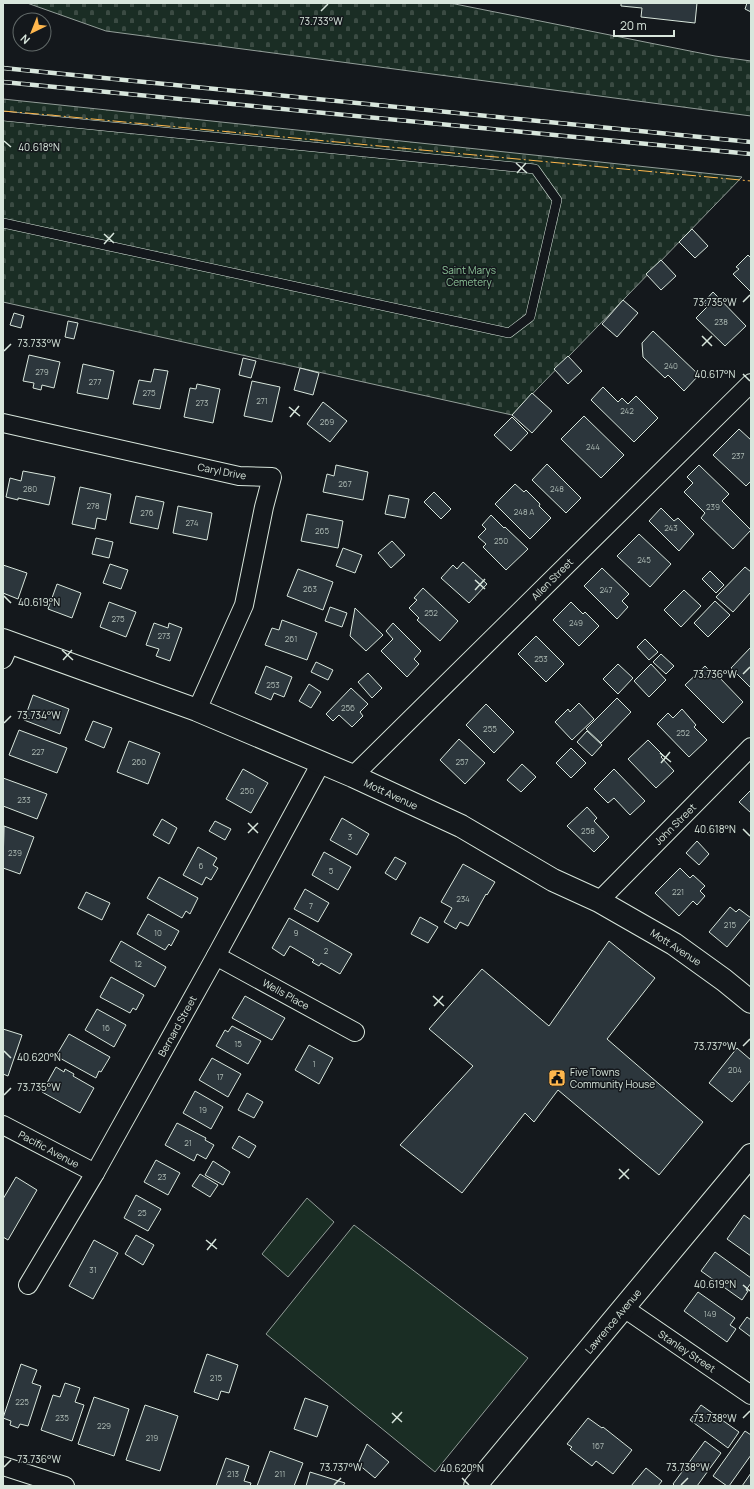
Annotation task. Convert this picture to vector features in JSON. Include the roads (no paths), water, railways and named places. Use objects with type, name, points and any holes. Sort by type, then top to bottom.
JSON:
[{"type":"street","name":"Allen Street","points":[[353,776],[751,383]]},
{"type":"street","name":"Caryl Drive","points":[[3,423],[239,476],[272,478],[264,507],[244,605],[198,710]]},
{"type":"street","name":"Mott Avenue","points":[[5,648],[198,710],[353,776],[461,826],[553,880],[599,901],[674,944],[724,980],[751,1002]]},
{"type":"street","name":"John Street","points":[[599,901],[751,747]]},
{"type":"street","name":"Bernard Street","points":[[28,1285],[95,1173],[216,956],[321,763]]},
{"type":"street","name":"Wells Place","points":[[216,956],[355,1032]]},
{"type":"street","name":"Pacific Avenue","points":[[3,1125],[95,1173]]},
{"type":"street","name":"Lawrence Avenue","points":[[475,1486],[751,1155]]},
{"type":"street","name":"Stanley Street","points":[[624,1308],[751,1394]]},
{"type":"street","points":[[3,1466],[65,1486]]},
{"type":"lane","points":[[3,116],[535,169],[556,200],[530,317],[509,333],[3,223]]},
{"type":"railway","points":[[3,68],[751,142]]},
{"type":"railway","points":[[3,82],[751,154]]},
{"type":"place","name":"Five Towns Community House","points":[[557,1078]]},
{"type":"park label","name":"Saint Marys Cemetery","points":[[469,276]]}]
